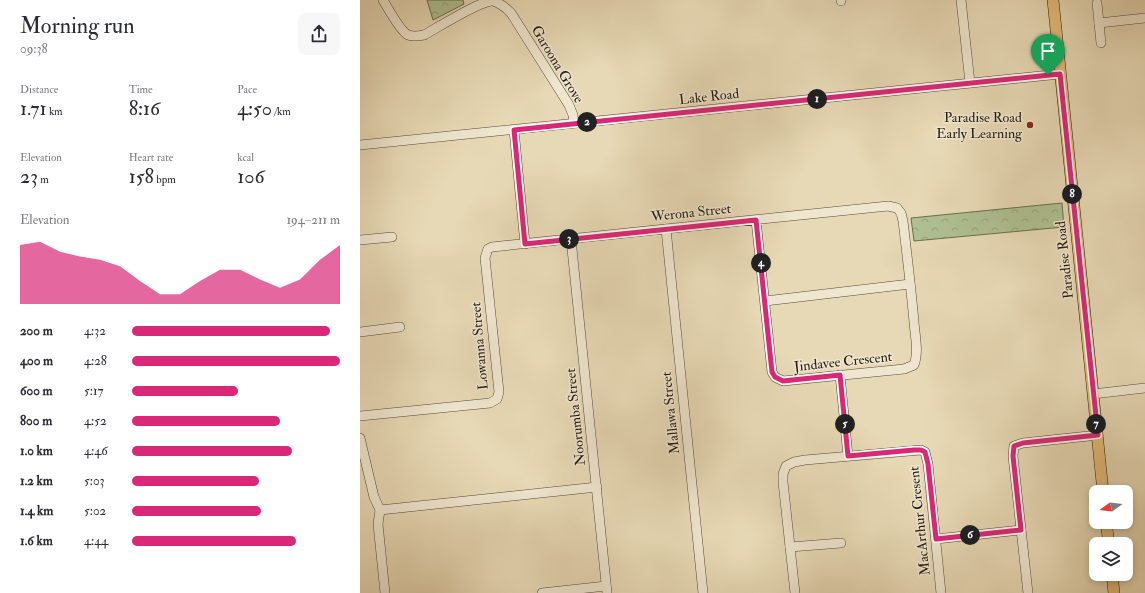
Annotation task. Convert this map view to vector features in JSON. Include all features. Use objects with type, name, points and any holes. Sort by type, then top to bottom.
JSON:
[{"type":"main road","name":"Paradise Road","points":[[1053,0],[1103,485]]},
{"type":"main road","points":[[1113,581],[1114,593]]},
{"type":"street","name":"Garoona Grove","points":[[383,0],[403,31],[408,35],[418,37],[480,3],[492,1],[502,5],[511,13],[569,105],[573,114],[574,123]]},
{"type":"street","points":[[962,0],[970,83]]},
{"type":"street","points":[[1097,4],[1101,43]]},
{"type":"street","points":[[1099,23],[1145,18]]},
{"type":"street","name":"Lake Road","points":[[360,145],[1060,74]]},
{"type":"street","points":[[514,130],[525,244]]},
{"type":"street","name":"Werona Street","points":[[488,249],[492,247],[888,206],[897,208]]},
{"type":"street","name":"Jindavee Crescent","points":[[756,220],[772,372],[775,377],[783,381],[904,369],[914,365],[916,358],[910,284],[901,213],[897,208]]},
{"type":"street","name":"Mallawa Street","points":[[666,229],[703,593]]},
{"type":"street","points":[[360,240],[392,237]]},
{"type":"street","name":"Noorumba Street","points":[[572,239],[607,590]]},
{"type":"street","name":"Lowanna Street","points":[[360,416],[490,403],[497,399],[499,392],[485,258],[488,249]]},
{"type":"street","points":[[765,301],[910,284]]},
{"type":"street","points":[[360,332],[400,327]]},
{"type":"street","points":[[840,375],[848,456]]},
{"type":"street","points":[[1093,394],[1145,388]]},
{"type":"street","points":[[1028,593],[1013,456],[1014,446],[1023,443],[1098,435]]},
{"type":"street","points":[[360,438],[374,497],[380,510],[378,524],[385,593]]},
{"type":"street","name":"MacArthur Cresent","points":[[795,593],[783,482],[783,474],[786,466],[797,461],[921,450],[925,452],[928,464],[941,593]]},
{"type":"street","points":[[380,510],[596,488]]},
{"type":"street","points":[[936,539],[1021,530]]},
{"type":"street","points":[[790,547],[841,543]]},
{"type":"street","points":[[542,593],[607,590]]},
{"type":"green space","points":[[427,0],[463,0],[464,4],[433,20]]},
{"type":"green space","points":[[1062,203],[1064,227],[914,241],[911,218]]},
{"type":"place","name":"Paradise Road Early Learning","points":[[1030,125]]},
{"type":"route","points":[[1060,74],[1098,435],[1023,443],[1014,446],[1013,456],[1021,530],[936,539],[928,464],[925,452],[921,450],[914,450],[848,456],[840,375],[783,381],[775,377],[772,372],[756,220],[525,244],[514,130],[1048,75],[1060,74]]}]
